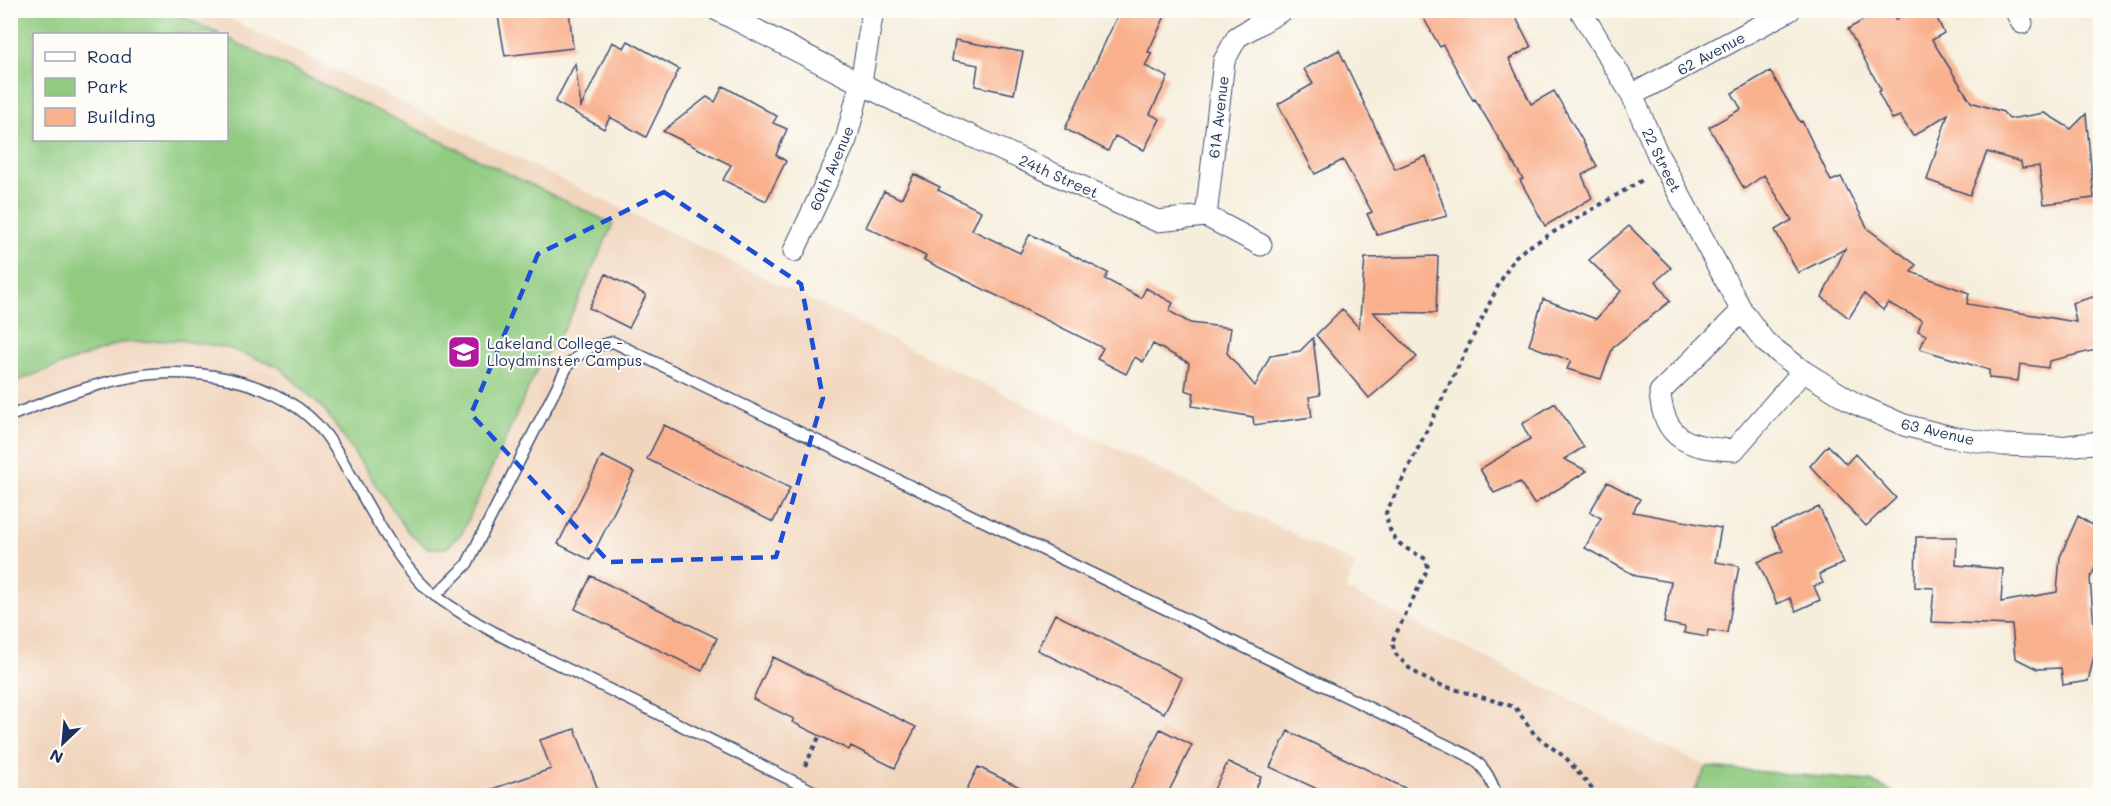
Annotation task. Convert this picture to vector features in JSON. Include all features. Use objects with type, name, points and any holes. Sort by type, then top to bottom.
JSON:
[{"type":"street","name":"24th Street","points":[[717,10],[899,103],[1157,221],[1206,216]]},
{"type":"street","name":"60th Avenue","points":[[794,251],[846,140],[861,82],[873,10]]},
{"type":"street","name":"61A Avenue","points":[[1206,216],[1224,61],[1237,37],[1283,10]]},
{"type":"street","name":"22 Street","points":[[1580,10],[1632,95],[1658,155],[1742,311]]},
{"type":"street","name":"62 Avenue","points":[[1632,95],[1790,10]]},
{"type":"street","points":[[1206,216],[1261,245]]},
{"type":"street","points":[[1742,311],[1660,392],[1662,414],[1672,430],[1699,448],[1734,450],[1803,371]]},
{"type":"street","name":"63 Avenue","points":[[1742,311],[1765,342],[1803,371],[1864,408],[1904,425],[1951,437],[2004,445],[2060,447],[2100,442]]},
{"type":"lane","points":[[435,596],[467,564],[568,365],[585,349],[613,342],[1477,760],[1485,770],[1497,795]]},
{"type":"lane","points":[[10,416],[64,394],[133,377],[168,373],[241,382],[275,394],[305,414],[332,442],[412,572],[435,596],[493,633],[823,795]]},
{"type":"path","points":[[1598,795],[1566,758],[1535,735],[1515,707],[1437,684],[1409,668],[1395,653],[1392,642],[1428,568],[1426,560],[1395,541],[1388,529],[1386,513],[1500,282],[1515,257],[1639,182]]},
{"type":"path","points":[[805,766],[819,737]]},
{"type":"highlighted area","points":[[664,192],[801,284],[823,398],[776,557],[609,562],[471,414],[538,254]]},
{"type":"shaded area","name":"Lakeland College - Lloydminster Campus","points":[[10,11],[213,11],[1355,564],[1345,589],[1707,767],[1692,796],[11,795]]},
{"type":"green space","points":[[11,10],[170,11],[218,33],[33,33],[33,141],[228,141],[228,38],[613,224],[566,326],[540,363],[462,533],[446,548],[427,548],[408,532],[324,409],[279,367],[228,348],[179,340],[121,343],[11,383]]},
{"type":"green space","points":[[1707,767],[1870,781],[1899,795],[1692,795]]},
{"type":"building","points":[[497,10],[569,10],[573,48],[505,56]]},
{"type":"building","points":[[1120,10],[1168,10],[1148,52],[1152,53],[1145,66],[1168,77],[1150,114],[1160,119],[1144,150],[1115,136],[1108,151],[1065,129]]},
{"type":"building","points":[[1419,10],[1512,10],[1531,47],[1509,59],[1531,104],[1554,91],[1597,166],[1582,175],[1592,198],[1545,226],[1520,180],[1523,179],[1475,99],[1473,100],[1443,45],[1440,47]]},
{"type":"building","points":[[1881,10],[1891,10],[1895,20],[1911,10],[1933,10],[1944,33],[1932,40],[1971,102],[2003,112],[2009,119],[2045,113],[2071,129],[2086,114],[2094,198],[2044,204],[2039,166],[2022,168],[2021,162],[1987,152],[1970,195],[1927,180],[1948,114],[1913,136],[1900,116],[1892,119],[1878,92],[1881,90],[1848,29]]},
{"type":"building","points":[[955,40],[1023,52],[1014,94],[975,86],[978,65],[952,60]]},
{"type":"building","points":[[628,41],[679,69],[646,137],[610,117],[604,129],[555,102],[575,64],[581,107],[612,42],[624,48]]},
{"type":"building","points":[[1339,50],[1395,169],[1426,156],[1447,216],[1377,235],[1367,214],[1372,212],[1343,160],[1315,174],[1278,104],[1313,84],[1304,69]]},
{"type":"building","points":[[1770,71],[1800,122],[1802,121],[1831,181],[1841,177],[1868,229],[1916,265],[1911,272],[1969,293],[1967,304],[2076,322],[2072,303],[2100,295],[2100,349],[2049,361],[2048,368],[2020,364],[2018,381],[1989,378],[1989,370],[1920,349],[1926,335],[1918,331],[1922,320],[1888,303],[1883,310],[1864,294],[1849,318],[1822,297],[1845,249],[1798,273],[1775,230],[1792,220],[1764,175],[1744,189],[1709,127],[1741,109],[1732,93]]},
{"type":"building","points":[[723,86],[777,116],[773,123],[787,129],[776,155],[786,161],[766,201],[723,180],[731,165],[663,131],[707,97],[715,102]]},
{"type":"building","points":[[914,174],[940,187],[938,190],[981,211],[972,230],[1020,253],[1030,234],[1108,273],[1105,279],[1141,298],[1146,288],[1173,303],[1169,311],[1190,323],[1231,328],[1227,353],[1255,386],[1270,356],[1300,351],[1313,338],[1320,395],[1309,397],[1312,417],[1254,425],[1253,417],[1192,406],[1194,393],[1185,390],[1189,363],[1153,344],[1143,362],[1135,357],[1126,374],[1097,359],[1103,348],[924,260],[926,256],[866,227],[884,191],[901,199]]},
{"type":"building","points":[[1629,226],[1671,268],[1656,281],[1670,301],[1613,347],[1601,379],[1567,369],[1571,361],[1529,345],[1543,299],[1596,319],[1621,291],[1589,260]]},
{"type":"building","points":[[1438,256],[1436,313],[1373,312],[1417,357],[1369,398],[1316,335],[1342,309],[1359,328],[1365,258]]},
{"type":"building","points":[[606,274],[646,295],[629,328],[589,308]]},
{"type":"building","points":[[1555,403],[1584,447],[1564,459],[1587,471],[1534,504],[1520,482],[1494,493],[1480,469],[1530,439],[1522,424]]},
{"type":"building","points":[[664,425],[790,488],[773,522],[647,459]]},
{"type":"building","points":[[1828,445],[1846,464],[1855,454],[1896,498],[1866,526],[1810,466]]},
{"type":"building","points":[[602,456],[634,472],[590,560],[558,544]]},
{"type":"building","points":[[1607,482],[1640,499],[1633,512],[1721,528],[1715,562],[1739,566],[1727,633],[1708,630],[1707,637],[1684,633],[1685,627],[1664,623],[1671,582],[1636,576],[1585,548],[1601,518],[1590,512]]},
{"type":"building","points":[[1819,507],[1844,563],[1819,574],[1823,583],[1814,586],[1820,600],[1796,611],[1790,598],[1777,604],[1758,562],[1783,551],[1772,528]]},
{"type":"building","points":[[2078,516],[2100,530],[2100,556],[2090,579],[2096,648],[2088,681],[2063,685],[2061,668],[2037,669],[2015,658],[2012,625],[1931,622],[1934,588],[1915,587],[1916,537],[1957,537],[1956,565],[2003,569],[2001,602],[2057,592],[2060,557]]},
{"type":"building","points":[[591,576],[717,638],[702,671],[575,609]]},
{"type":"building","points":[[1055,614],[1182,678],[1164,713],[1037,650]]},
{"type":"building","points":[[773,657],[916,727],[895,768],[851,746],[849,750],[792,722],[794,719],[753,699]]},
{"type":"building","points":[[575,729],[600,795],[484,795],[483,792],[551,769],[540,740]]},
{"type":"building","points":[[1160,729],[1192,745],[1167,795],[1128,795]]},
{"type":"building","points":[[1288,731],[1419,795],[1330,795],[1270,767]]},
{"type":"building","points":[[1228,762],[1261,777],[1253,795],[1211,795]]},
{"type":"building","points":[[978,767],[1036,795],[964,795]]},
{"type":"place","name":"Lakeland College - Lloydminster Campus","points":[[464,352]]}]
